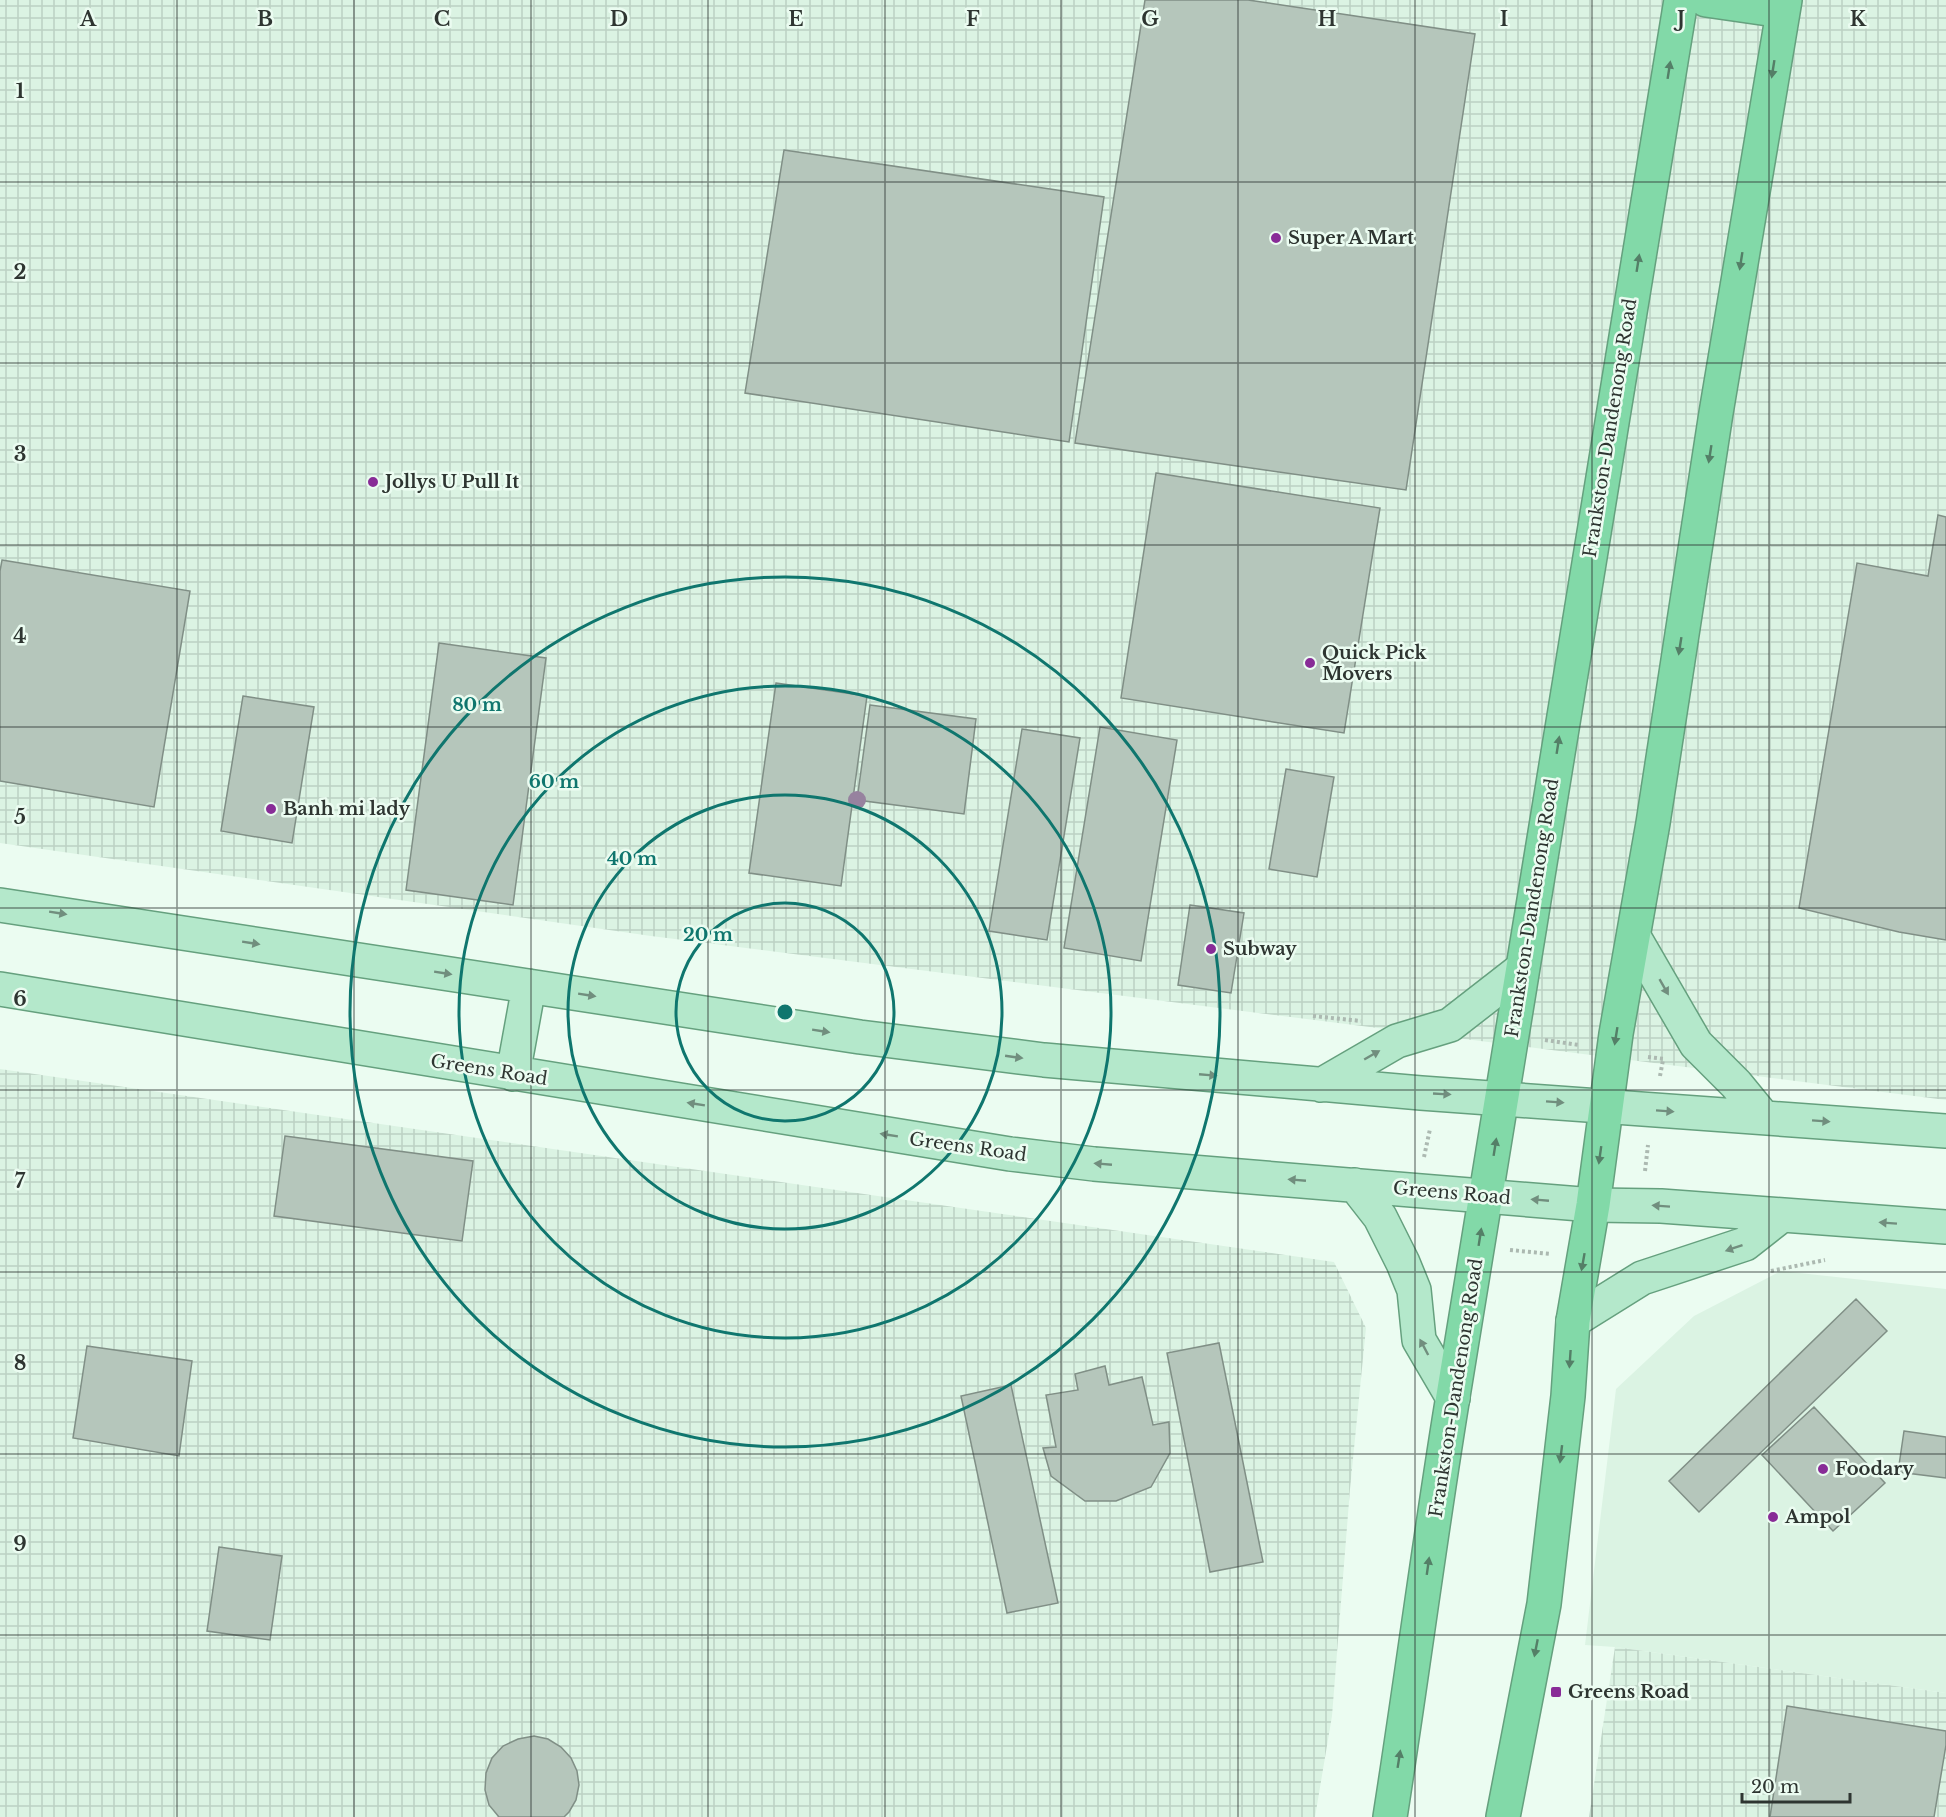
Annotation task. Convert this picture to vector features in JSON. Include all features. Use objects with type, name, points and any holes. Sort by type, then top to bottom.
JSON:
[{"type":"highway","name":"Frankston-Dandenong Road","points":[[1390,1817],[1521,969],[1681,0]]},
{"type":"highway","points":[[1503,1817],[1544,1604],[1568,1396],[1573,1321],[1593,1204],[1616,1034],[1634,937],[1716,413],[1784,5],[1706,0]]},
{"type":"main road","points":[[0,904],[860,1037],[1044,1060],[1321,1084],[1946,1131]]},
{"type":"main road","points":[[1634,937],[1696,1044],[1736,1084],[1763,1117]]},
{"type":"main road","points":[[1321,1084],[1397,1041],[1450,1025],[1521,969]]},
{"type":"main road","points":[[513,1074],[529,986]]},
{"type":"main road","name":"Greens Road","points":[[0,989],[1011,1154],[1094,1164],[1487,1196],[1593,1204],[1641,1204],[1946,1227]]},
{"type":"main road","points":[[1355,1185],[1380,1217],[1403,1263],[1414,1290],[1419,1340],[1453,1398]]},
{"type":"main road","points":[[1573,1321],[1642,1278],[1745,1244],[1782,1215]]},
{"type":"path","points":[[1641,1204],[1652,1110],[1663,1059]]},
{"type":"shaded area","points":[[0,0],[1946,0],[1946,1100],[651,936],[0,843]]},
{"type":"shaded area","points":[[0,1069],[1334,1262],[1366,1328],[1350,1489],[1332,1716],[1315,1817],[0,1817]]},
{"type":"shaded area","name":"Ampol","points":[[1781,1271],[1946,1289],[1946,1693],[1615,1647],[1585,1645],[1616,1389],[1694,1316]]},
{"type":"shaded area","points":[[1615,1647],[1946,1693],[1946,1817],[1589,1817]]},
{"type":"building","name":"Super A Mart","points":[[1145,0],[1248,0],[1475,34],[1406,490],[1075,443]]},
{"type":"building","points":[[784,150],[1104,197],[1069,442],[745,393]]},
{"type":"building","points":[[1156,473],[1380,508],[1344,733],[1121,698]]},
{"type":"building","points":[[1938,515],[1946,517],[1946,940],[1899,932],[1799,908],[1857,563],[1928,576]]},
{"type":"building","points":[[2,560],[190,591],[154,807],[0,781],[0,571]]},
{"type":"building","points":[[439,643],[546,658],[513,905],[406,890]]},
{"type":"building","points":[[776,683],[867,696],[841,886],[749,873]]},
{"type":"building","points":[[243,696],[314,707],[292,843],[221,831]]},
{"type":"building","points":[[870,705],[976,719],[964,814],[857,800]]},
{"type":"building","points":[[1100,727],[1177,740],[1141,961],[1064,948]]},
{"type":"building","points":[[1022,729],[1080,738],[1047,940],[989,931]]},
{"type":"building","points":[[1286,769],[1334,777],[1317,877],[1269,869]]},
{"type":"building","name":"Subway","points":[[1190,905],[1244,913],[1231,993],[1178,985]]},
{"type":"building","points":[[285,1136],[473,1161],[462,1241],[274,1216]]},
{"type":"building","points":[[1856,1299],[1887,1331],[1699,1512],[1669,1481]]},
{"type":"building","points":[[1219,1343],[1263,1562],[1210,1572],[1167,1353]]},
{"type":"building","points":[[87,1346],[192,1361],[179,1456],[73,1438]]},
{"type":"building","points":[[1105,1366],[1109,1385],[1142,1377],[1153,1425],[1169,1422],[1170,1453],[1151,1487],[1116,1501],[1085,1501],[1051,1476],[1043,1448],[1056,1447],[1046,1395],[1078,1390],[1075,1374]]},
{"type":"building","points":[[1011,1385],[1058,1603],[1007,1613],[961,1396]]},
{"type":"building","name":"Foodary","points":[[1814,1407],[1885,1483],[1833,1531],[1762,1455]]},
{"type":"building","points":[[1904,1431],[1946,1437],[1946,1478],[1898,1472]]},
{"type":"building","points":[[219,1547],[282,1556],[270,1640],[207,1631]]},
{"type":"building","points":[[1787,1706],[1946,1731],[1946,1745],[1934,1817],[1770,1817]]},
{"type":"building","points":[[534,1736],[548,1739],[561,1747],[571,1758],[577,1771],[579,1785],[576,1800],[564,1817],[499,1817],[489,1805],[485,1790],[486,1773],[492,1758],[503,1746],[518,1739]]},
{"type":"place","name":"Super A Mart","points":[[1276,238]]},
{"type":"place","name":"Jollys U Pull It","points":[[373,482]]},
{"type":"place","name":"Quick Pick Movers","points":[[1310,663]]},
{"type":"place","name":"Banh mi lady","points":[[271,809]]},
{"type":"place","name":"Subway","points":[[1211,949]]},
{"type":"place","name":"Foodary","points":[[1823,1469]]},
{"type":"place","name":"Ampol","points":[[1773,1517]]},
{"type":"place","name":"Greens Road","points":[[1556,1692]]}]
